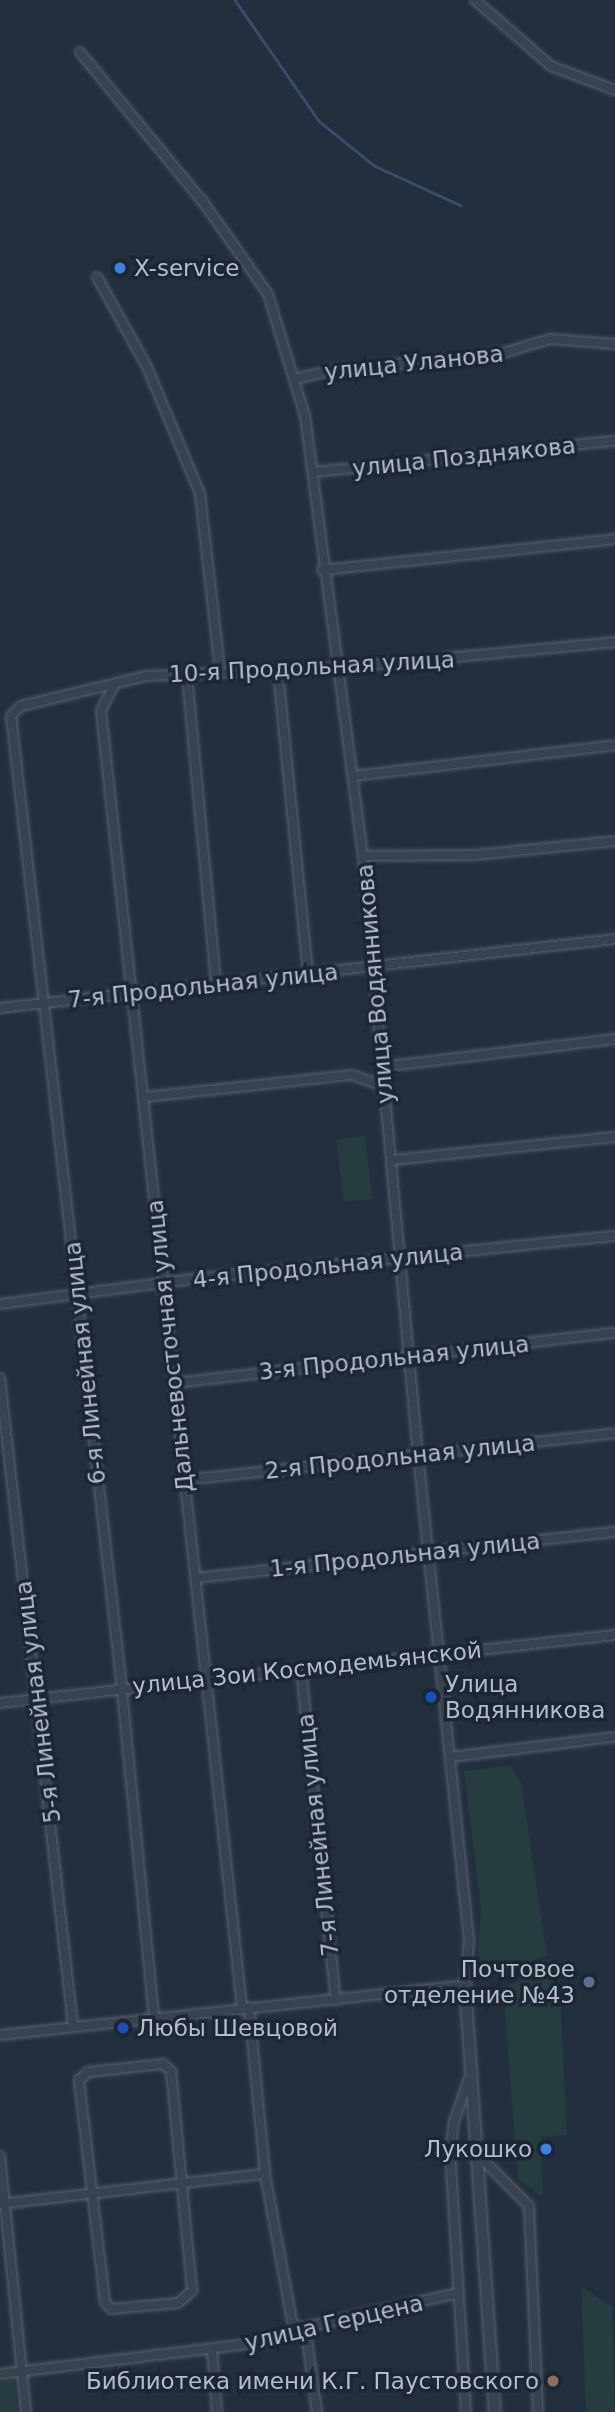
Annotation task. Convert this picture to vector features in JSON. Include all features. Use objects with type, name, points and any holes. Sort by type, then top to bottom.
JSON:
[{"type":"street","points":[[475,0],[551,66],[615,90]]},
{"type":"street","name":"улица Водянникова","points":[[80,52],[204,202],[268,294],[295,379],[313,472],[323,570],[340,668],[363,856],[418,1455],[470,1919],[465,1985]]},
{"type":"street","points":[[97,277],[147,367],[200,494],[220,670]]},
{"type":"street","name":"улица Уланова","points":[[295,379],[333,370],[496,355],[550,339],[615,344]]},
{"type":"street","name":"улица Позднякова","points":[[313,472],[615,441]]},
{"type":"street","points":[[323,570],[615,539]]},
{"type":"street","name":"10-я Продольная улица","points":[[13,711],[113,687],[146,676],[187,676],[220,670],[340,668],[615,642]]},
{"type":"street","points":[[278,671],[307,974]]},
{"type":"street","points":[[187,676],[216,982]]},
{"type":"street","name":"Дальневосточная улица","points":[[113,687],[101,710],[130,992],[145,1097],[196,1578],[204,1680],[265,2174],[296,2329],[307,2339],[317,2412]]},
{"type":"street","name":"6-я Линейная улица","points":[[13,711],[10,724],[45,1003],[122,1688],[153,2017]]},
{"type":"street","points":[[353,776],[615,745]]},
{"type":"street","points":[[363,856],[475,855],[615,841]]},
{"type":"street","name":"7-я Продольная улица","points":[[0,1008],[615,939]]},
{"type":"street","points":[[145,1097],[352,1074],[378,1084],[389,1066],[615,1039]]},
{"type":"street","points":[[392,1160],[615,1137]]},
{"type":"street","name":"4-я Продольная улица","points":[[0,1304],[615,1236]]},
{"type":"street","name":"3-я Продольная улица","points":[[174,1383],[615,1333]]},
{"type":"street","name":"5-я Линейная улица","points":[[0,1378],[73,2026]]},
{"type":"street","name":"2-я Продольная улица","points":[[184,1480],[615,1433]]},
{"type":"street","name":"1-я Продольная улица","points":[[196,1578],[615,1532]]},
{"type":"street","name":"улица Зои Космодемьянской","points":[[0,1703],[615,1634]]},
{"type":"street","name":"7-я Линейная улица","points":[[300,1670],[336,2000]]},
{"type":"street","points":[[451,1757],[615,1737]]},
{"type":"street","points":[[0,2035],[465,1985],[469,2078],[495,2412]]},
{"type":"street","points":[[163,2064],[171,2071],[193,2284],[189,2298],[178,2303],[115,2310],[104,2302],[94,2191],[79,2080],[88,2072],[163,2064]]},
{"type":"street","points":[[466,2412],[450,2153],[454,2122],[469,2078]]},
{"type":"street","points":[[476,2153],[529,2206],[538,2412]]},
{"type":"street","points":[[0,2156],[26,2412]]},
{"type":"street","points":[[3,2203],[265,2174]]},
{"type":"street","name":"улица Герцена","points":[[0,2374],[272,2341],[296,2329],[459,2293]]},
{"type":"street","points":[[212,2350],[217,2412]]},
{"type":"green space","points":[[365,1136],[373,1199],[344,1202],[336,1140]]},
{"type":"green space","points":[[511,1766],[521,1783],[547,1956],[487,1975],[477,1969],[481,1908],[464,1771]]},
{"type":"green space","points":[[559,1967],[567,2135],[541,2137],[543,2197],[518,2180],[503,1987]]},
{"type":"green space","points":[[581,2286],[612,2307],[615,2412],[586,2412]]},
{"type":"green space","points":[[14,2380],[17,2412],[0,2412],[0,2381]]},
{"type":"waterway","points":[[235,0],[319,121],[375,166],[460,205]]},
{"type":"place","name":"X-service","points":[[120,268]]},
{"type":"place","name":"Улица Водянникова","points":[[431,1697]]},
{"type":"place","name":"Почтовое отделение №43","points":[[589,1982]]},
{"type":"place","name":"Любы Шевцовой","points":[[123,2028]]},
{"type":"place","name":"Лукошко","points":[[546,2149]]},
{"type":"place","name":"Библиотека имени К.Г. Паустовского","points":[[553,2381]]}]
